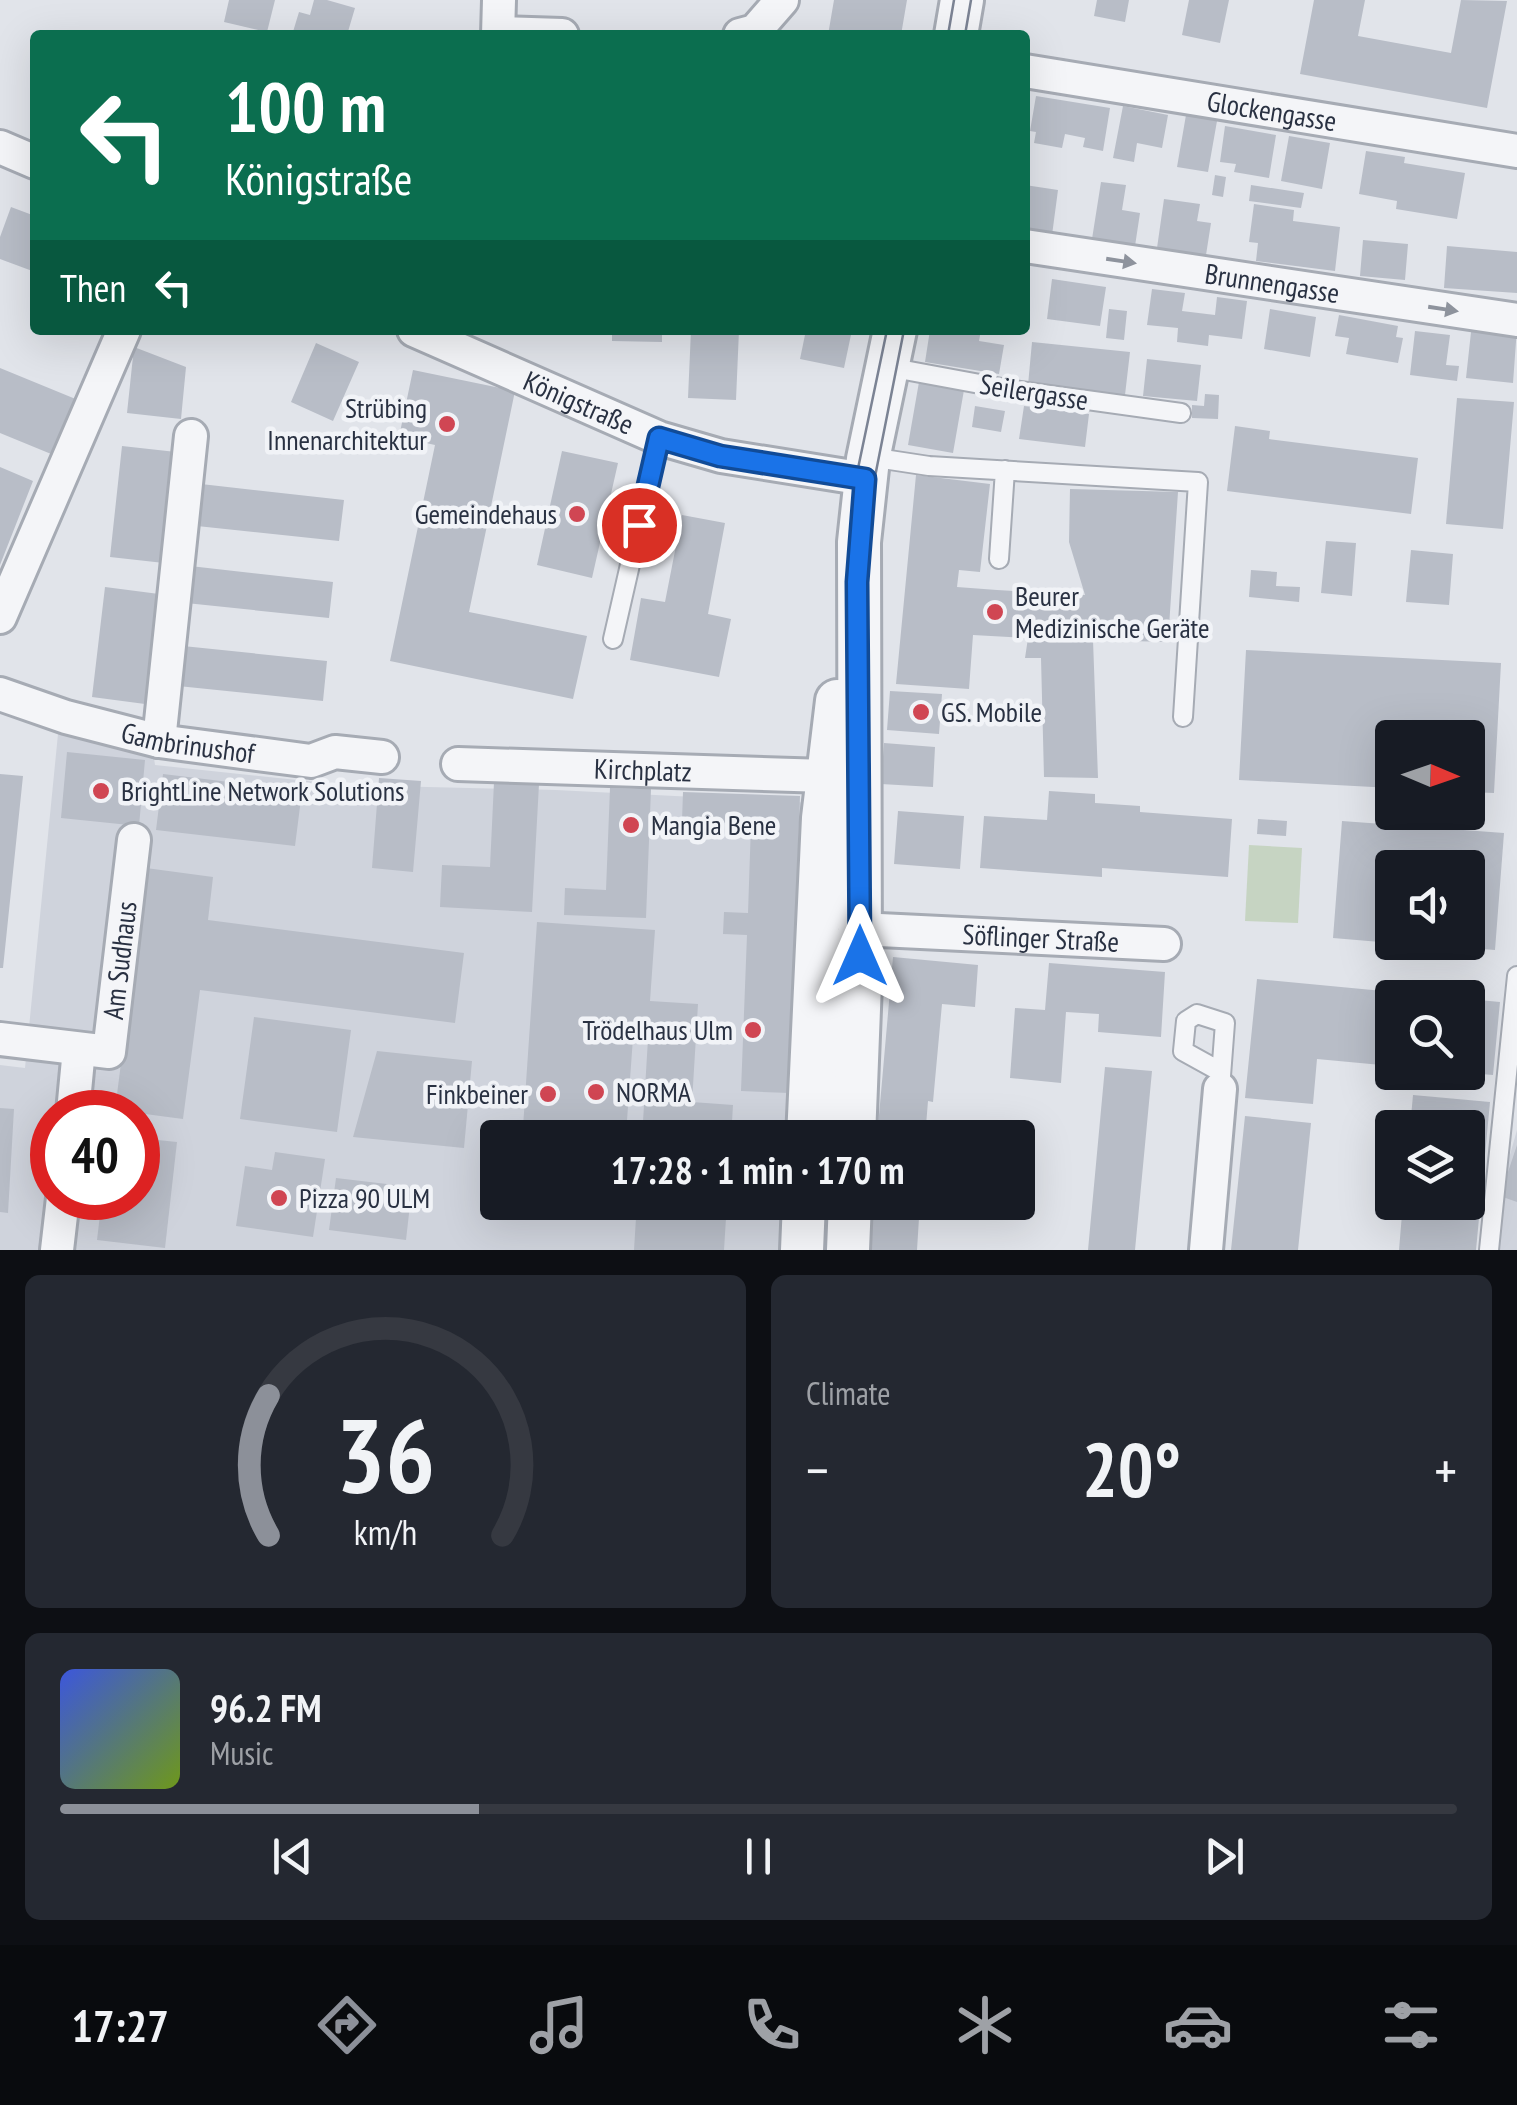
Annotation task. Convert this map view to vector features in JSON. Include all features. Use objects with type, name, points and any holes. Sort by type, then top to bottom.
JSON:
[{"type":"street","points":[[756,30],[782,0]]},
{"type":"street","points":[[957,30],[962,0]]},
{"type":"street","points":[[499,22],[538,30]]},
{"type":"street","name":"Glockengasse","points":[[1030,73],[1517,151]]},
{"type":"street","points":[[0,147],[30,160]]},
{"type":"street","name":"Brunnengasse","points":[[1030,247],[1517,320]]},
{"type":"street","points":[[0,617],[122,335]]},
{"type":"street","name":"Königstraße","points":[[437,335],[470,342],[659,438],[720,456],[867,468]]},
{"type":"street","points":[[850,1120],[852,662],[867,468],[891,348]]},
{"type":"street","points":[[159,741],[191,436]]},
{"type":"street","points":[[809,1120],[826,776],[852,662]]},
{"type":"street","name":"Gambrinushof","points":[[0,694],[159,741],[311,761],[335,752],[382,757]]},
{"type":"street","name":"Kirchplatz","points":[[458,764],[826,776]]},
{"type":"street","name":"Am Sudhaus","points":[[0,1039],[109,1052],[134,840]]},
{"type":"street","name":"Söflinger Straße","points":[[849,921],[1164,944]]},
{"type":"street","name":"Am Sudhaus","points":[[75,1090],[80,1049]]},
{"type":"street","points":[[1206,1250],[1220,1080]]},
{"type":"street","points":[[57,1250],[60,1220]]},
{"type":"street","points":[[802,1250],[803,1220]]},
{"type":"street","points":[[847,1220],[848,1250]]},
{"type":"lane","name":"Seilergasse","points":[[891,348],[1008,390],[1182,413]]},
{"type":"lane","points":[[613,639],[659,438]]},
{"type":"lane","points":[[867,468],[928,466],[1198,482],[1183,717]]},
{"type":"lane","points":[[1000,559],[1005,470]]},
{"type":"lane","points":[[840,864],[852,662]]},
{"type":"lane","points":[[850,1120],[852,662]]},
{"type":"lane","points":[[833,1120],[849,921]]},
{"type":"lane","points":[[1488,1250],[1517,976]]},
{"type":"lane","points":[[840,1250],[844,1220]]},
{"type":"shaded area","points":[[58,734],[152,744],[155,765],[345,785],[556,790],[812,803],[793,1120],[480,1120],[480,1220],[788,1220],[787,1250],[0,1250],[0,1065],[25,1068]]},
{"type":"shaded area","points":[[1517,1130],[1517,1250],[1497,1250],[1498,1197]]},
{"type":"green space","points":[[1249,845],[1302,848],[1298,923],[1245,921]]},
{"type":"building","points":[[229,0],[275,0],[268,30],[224,22]]},
{"type":"building","points":[[314,0],[355,8],[348,30],[294,30],[299,12],[310,15]]},
{"type":"building","points":[[834,0],[907,0],[902,30],[829,30]]},
{"type":"building","points":[[1097,0],[1129,0],[1125,22],[1094,16]]},
{"type":"building","points":[[1189,0],[1229,0],[1220,43],[1182,35]]},
{"type":"building","points":[[1314,0],[1365,0],[1358,36],[1451,53],[1461,0],[1507,1],[1487,108],[1300,74]]},
{"type":"building","points":[[1036,96],[1110,108],[1103,151],[1083,147],[1085,138],[1065,134],[1062,148],[1034,143],[1036,132],[1030,131]]},
{"type":"building","points":[[1123,106],[1168,115],[1162,148],[1137,143],[1134,162],[1113,158]]},
{"type":"building","points":[[1186,115],[1217,121],[1208,172],[1177,167]]},
{"type":"building","points":[[1225,126],[1276,135],[1269,178],[1234,172],[1236,164],[1220,162]]},
{"type":"building","points":[[1289,136],[1330,143],[1322,189],[1281,181]]},
{"type":"building","points":[[1366,151],[1405,157],[1404,163],[1465,173],[1457,219],[1396,209],[1397,201],[1359,194]]},
{"type":"building","points":[[1215,175],[1226,177],[1223,197],[1212,195]]},
{"type":"building","points":[[1101,182],[1126,185],[1122,210],[1140,213],[1135,246],[1092,239]]},
{"type":"building","points":[[1251,185],[1304,193],[1301,208],[1249,201]]},
{"type":"building","points":[[1030,186],[1058,190],[1052,235],[1030,232]]},
{"type":"building","points":[[1164,199],[1200,204],[1197,221],[1211,223],[1206,255],[1157,248]]},
{"type":"building","points":[[1254,204],[1294,210],[1293,221],[1340,227],[1335,271],[1256,261],[1258,243],[1249,242]]},
{"type":"building","points":[[11,207],[30,214],[30,270],[0,259],[0,237]]},
{"type":"building","points":[[1363,240],[1408,244],[1405,280],[1360,276]]},
{"type":"building","points":[[1447,246],[1517,252],[1517,293],[1444,288]]},
{"type":"building","points":[[1052,279],[1106,287],[1100,326],[1047,319]]},
{"type":"building","points":[[1152,289],[1185,293],[1182,311],[1215,315],[1217,297],[1247,301],[1242,339],[1209,335],[1208,346],[1177,342],[1178,328],[1147,325]]},
{"type":"building","points":[[1109,309],[1127,311],[1124,340],[1106,338]]},
{"type":"building","points":[[1270,309],[1316,317],[1310,357],[1264,349]]},
{"type":"building","points":[[1339,315],[1398,326],[1396,337],[1403,338],[1398,363],[1346,354],[1349,338],[1335,336]]},
{"type":"building","points":[[1472,323],[1517,328],[1513,383],[1466,378]]},
{"type":"building","points":[[1415,331],[1450,335],[1446,365],[1459,366],[1457,381],[1410,375]]},
{"type":"building","points":[[612,335],[662,335],[662,342],[612,341]]},
{"type":"building","points":[[691,335],[739,335],[736,400],[688,398]]},
{"type":"building","points":[[805,335],[851,335],[844,368],[800,359]]},
{"type":"building","points":[[929,335],[980,335],[979,341],[1004,345],[999,374],[925,362]]},
{"type":"building","points":[[1032,342],[1130,352],[1125,395],[1028,385]]},
{"type":"building","points":[[316,343],[359,362],[333,421],[291,402]]},
{"type":"building","points":[[134,347],[186,367],[181,419],[127,413]]},
{"type":"building","points":[[1147,359],[1201,365],[1197,401],[1143,396]]},
{"type":"building","points":[[0,368],[78,400],[56,456],[0,433]]},
{"type":"building","points":[[413,370],[515,391],[469,612],[587,636],[573,699],[390,661],[435,445],[399,437]]},
{"type":"building","points":[[919,382],[964,390],[953,453],[908,445]]},
{"type":"building","points":[[1205,394],[1219,395],[1218,419],[1192,418],[1192,405],[1204,406]]},
{"type":"building","points":[[1457,398],[1514,402],[1503,529],[1446,524]]},
{"type":"building","points":[[975,406],[1005,411],[1001,432],[972,427]]},
{"type":"building","points":[[1024,406],[1089,414],[1085,447],[1019,439]]},
{"type":"building","points":[[1235,426],[1270,431],[1269,439],[1418,458],[1411,514],[1227,491]]},
{"type":"building","points":[[122,446],[176,452],[164,563],[110,557]]},
{"type":"building","name":"Gemeindehaus","points":[[562,451],[618,463],[592,578],[537,565]]},
{"type":"building","points":[[0,467],[33,481],[0,565]]},
{"type":"building","points":[[916,475],[990,484],[980,572],[959,570],[957,587],[997,590],[1085,595],[1069,542],[1070,489],[1178,492],[1168,642],[1093,640],[1098,778],[1044,777],[1041,658],[1025,658],[1028,638],[973,635],[969,689],[896,684]]},
{"type":"building","points":[[201,484],[344,500],[339,541],[197,526]]},
{"type":"building","points":[[682,515],[725,523],[708,614],[731,619],[719,677],[630,660],[641,598],[665,602]]},
{"type":"building","points":[[1326,541],[1356,543],[1352,596],[1321,593]]},
{"type":"building","points":[[1411,550],[1453,554],[1449,605],[1406,602]]},
{"type":"building","points":[[190,566],[333,582],[329,618],[186,603]]},
{"type":"building","points":[[1251,570],[1277,572],[1276,586],[1300,587],[1299,602],[1249,597]]},
{"type":"building","points":[[105,587],[159,594],[145,704],[92,697]]},
{"type":"building","points":[[183,646],[327,661],[323,701],[178,686]]},
{"type":"building","points":[[1246,650],[1501,663],[1494,793],[1485,793],[1485,720],[1375,720],[1375,787],[1239,780]]},
{"type":"building","points":[[890,691],[942,694],[939,734],[887,730]]},
{"type":"building","points":[[884,743],[935,747],[933,787],[881,784]]},
{"type":"building","points":[[67,752],[145,760],[139,826],[61,818]]},
{"type":"building","points":[[0,774],[23,776],[3,968],[0,968]]},
{"type":"building","points":[[163,774],[302,791],[295,846],[156,830]]},
{"type":"building","points":[[379,778],[421,781],[413,872],[372,868]]},
{"type":"building","points":[[494,782],[539,784],[532,912],[440,907],[442,865],[490,867]]},
{"type":"building","points":[[610,788],[651,789],[646,918],[564,915],[565,888],[606,890]]},
{"type":"building","points":[[1049,791],[1095,794],[1095,803],[1140,806],[1140,812],[1232,819],[1228,877],[1102,868],[1102,877],[980,868],[984,816],[1047,820]]},
{"type":"building","points":[[683,792],[800,796],[789,1093],[741,1091],[747,935],[723,934],[724,912],[748,913],[751,824],[682,821]]},
{"type":"building","points":[[898,811],[964,816],[960,869],[894,864]]},
{"type":"building","points":[[1258,819],[1287,821],[1286,836],[1257,834]]},
{"type":"building","points":[[1342,821],[1375,823],[1375,830],[1504,833],[1495,950],[1485,949],[1485,850],[1375,850],[1375,942],[1333,938]]},
{"type":"building","points":[[146,868],[213,877],[208,920],[464,953],[455,1023],[200,990],[183,1119],[160,1116],[160,1090],[118,1090]]},
{"type":"building","points":[[537,922],[655,930],[650,1001],[698,1004],[692,1102],[733,1105],[732,1120],[643,1120],[648,1039],[633,1038],[627,1120],[523,1120]]},
{"type":"building","points":[[893,957],[978,965],[975,1007],[942,1004],[933,1102],[928,1101],[926,1120],[879,1120]]},
{"type":"building","points":[[1049,963],[1165,972],[1161,1037],[1098,1032],[1099,1014],[1066,1012],[1061,1083],[1010,1078],[1015,1008],[1045,1010]]},
{"type":"building","points":[[1257,979],[1375,990],[1375,1064],[1317,1059],[1313,1104],[1245,1098]]},
{"type":"building","points":[[1485,1001],[1500,1002],[1493,1075],[1485,1074]]},
{"type":"building","points":[[254,1017],[351,1030],[337,1132],[240,1119]]},
{"type":"building","points":[[377,1051],[472,1061],[464,1148],[353,1137]]},
{"type":"building","points":[[1105,1067],[1152,1071],[1135,1250],[1088,1250]]},
{"type":"building","points":[[1413,1095],[1490,1102],[1485,1155],[1485,1110],[1412,1110]]},
{"type":"building","points":[[0,1108],[14,1109],[8,1213],[0,1212]]},
{"type":"building","points":[[1245,1116],[1311,1123],[1298,1250],[1231,1250]]},
{"type":"building","points":[[160,1140],[177,1142],[165,1248],[97,1240],[99,1220],[160,1220]]},
{"type":"building","points":[[1517,1145],[1517,1202],[1500,1196]]},
{"type":"building","name":"Pizza 90 ULM","points":[[275,1152],[325,1159],[313,1237],[236,1226],[245,1166],[272,1170]]},
{"type":"building","points":[[336,1178],[412,1187],[406,1240],[329,1230]]},
{"type":"building","points":[[636,1220],[726,1220],[724,1250],[634,1250]]},
{"type":"building","points":[[870,1220],[919,1220],[917,1250],[868,1250]]},
{"type":"building","points":[[1402,1220],[1479,1220],[1476,1250],[1399,1250]]},
{"type":"tram line","points":[[949,30],[954,0]]},
{"type":"tram line","points":[[966,30],[971,0]]},
{"type":"tram line","points":[[850,552],[856,478],[886,335]]},
{"type":"tram line","points":[[858,681],[870,502],[903,335]]},
{"type":"place","name":"Strübing Innenarchitektur","points":[[447,424]]},
{"type":"place","name":"Gemeindehaus","points":[[577,514]]},
{"type":"place","name":"Beurer Medizinische Geräte","points":[[995,612]]},
{"type":"place","name":"GS. Mobile","points":[[921,712]]},
{"type":"place","name":"BrightLine Network Solutions","points":[[101,791]]},
{"type":"place","name":"Mangia Bene","points":[[631,825]]},
{"type":"place","name":"Trödelhaus Ulm","points":[[753,1030]]},
{"type":"place","name":"NORMA","points":[[596,1092]]},
{"type":"place","name":"Finkbeiner","points":[[548,1094]]},
{"type":"place","name":"Pizza 90 ULM","points":[[279,1198]]},
{"type":"route","points":[[639,525],[659,438],[720,456],[865,479],[857,582],[860,956]]}]
